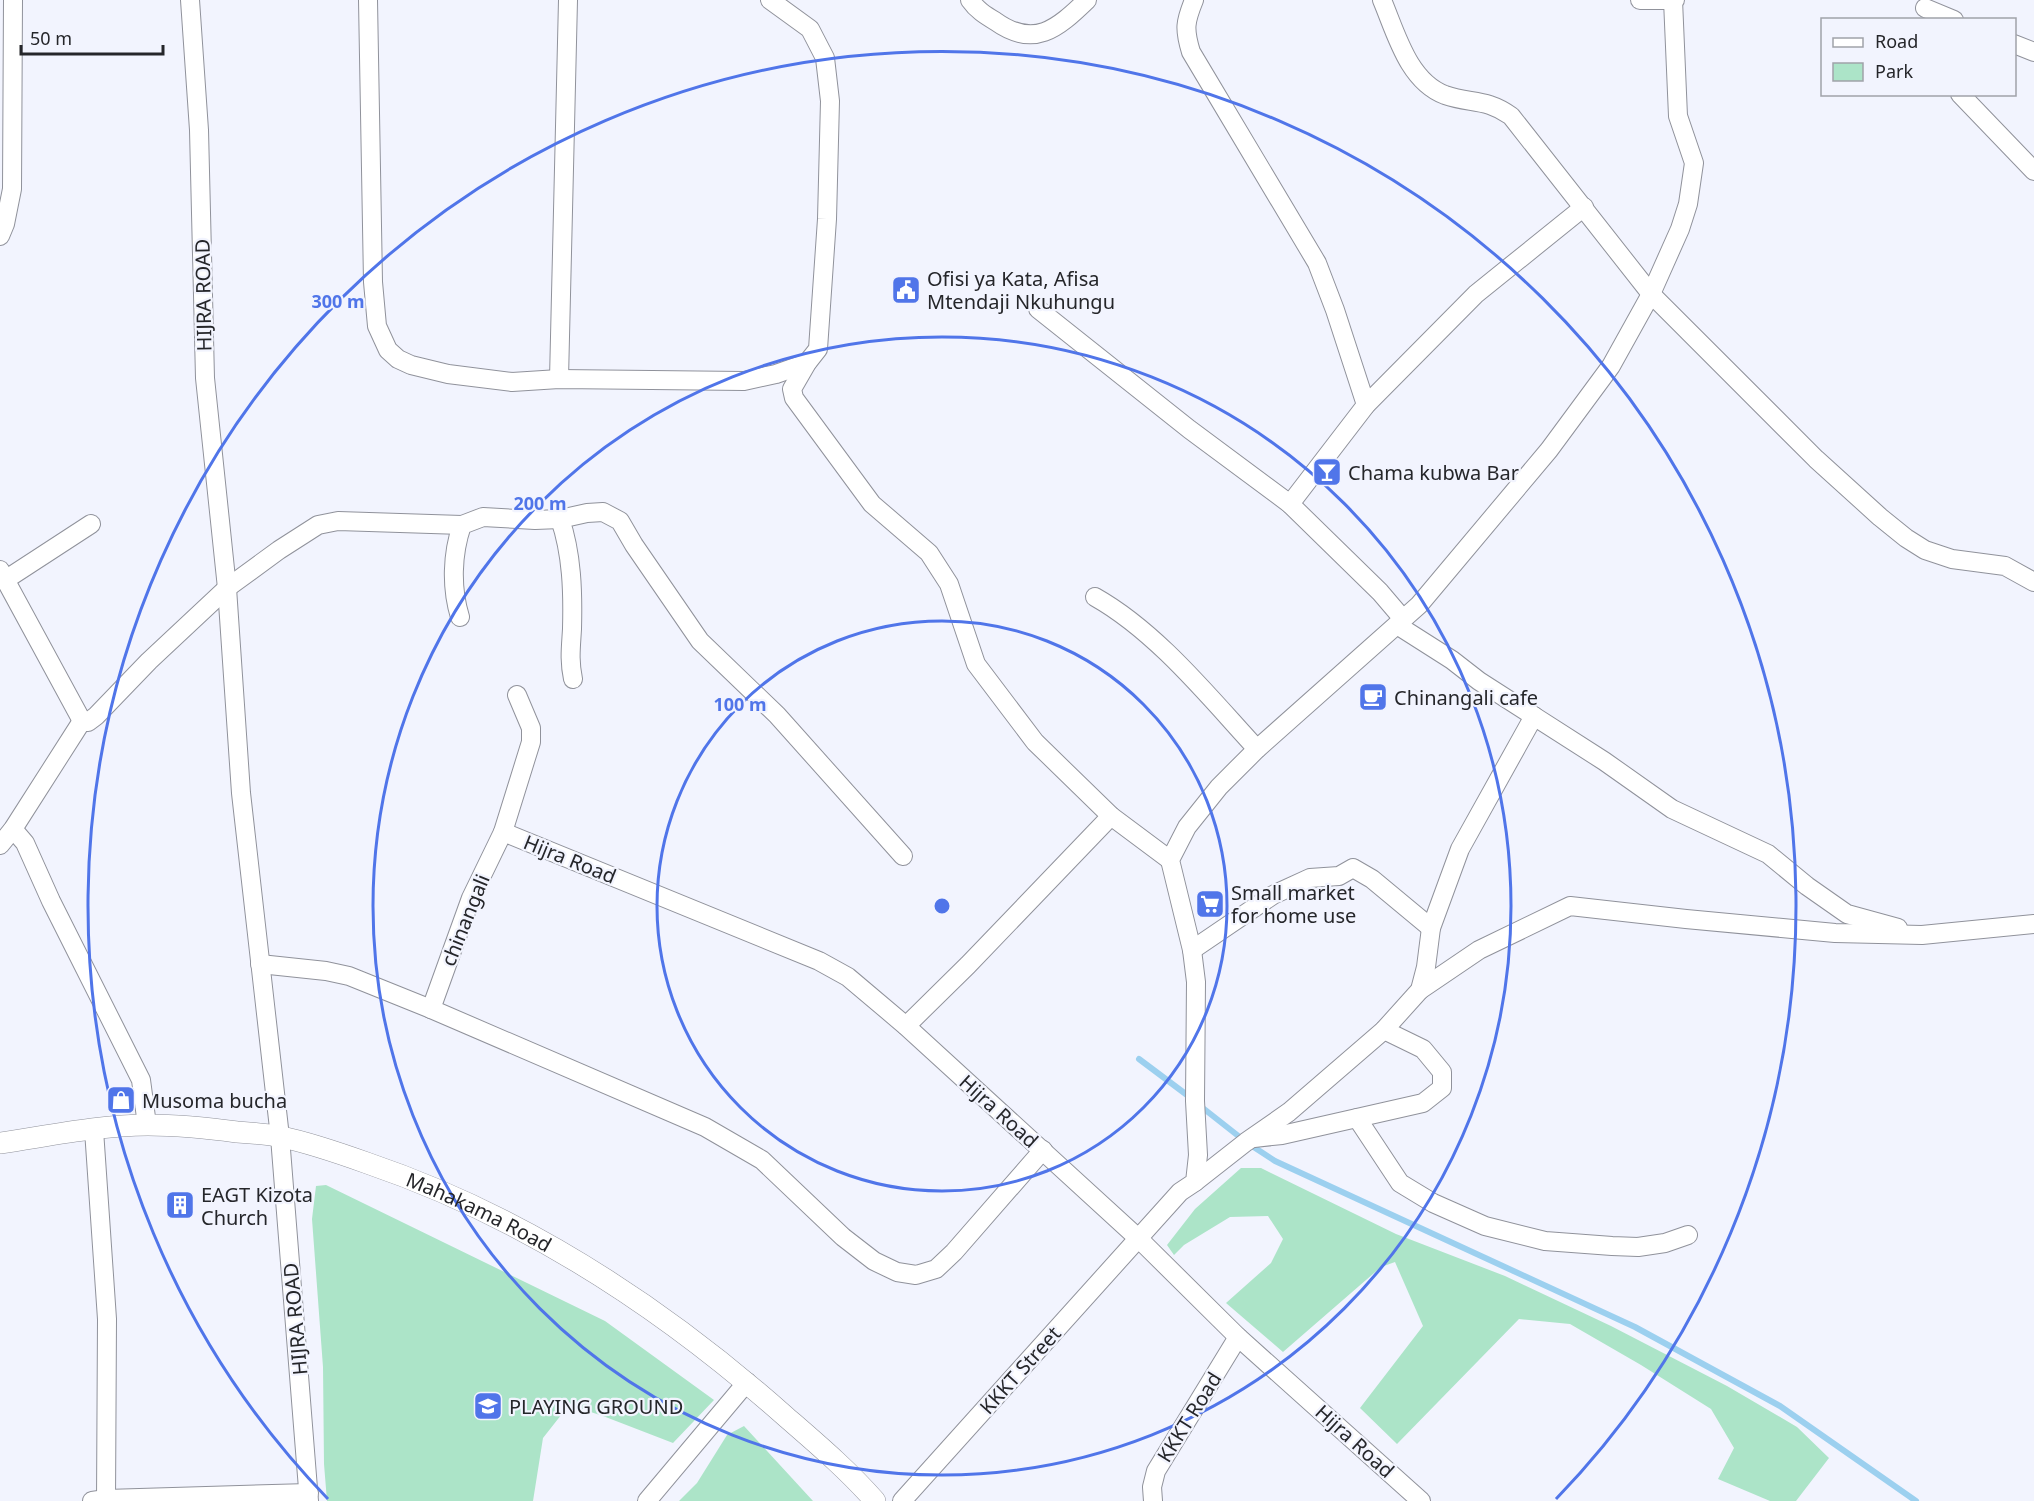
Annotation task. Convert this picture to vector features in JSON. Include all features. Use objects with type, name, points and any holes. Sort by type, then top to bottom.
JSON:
[{"type":"street","points":[[0,236],[5,224],[12,189],[13,0]]},
{"type":"street","name":"HIJRA ROAD","points":[[190,0],[200,130],[205,378],[227,588],[241,793],[280,1137],[309,1497]]},
{"type":"street","points":[[368,0],[373,282],[377,326],[388,350],[398,359],[411,365],[448,374],[512,382],[559,378],[744,381],[776,374],[807,363]]},
{"type":"street","points":[[559,378],[569,0]]},
{"type":"street","points":[[770,0],[810,29],[825,58],[830,101],[827,219],[818,349],[792,389],[794,398],[872,504],[929,553],[949,584],[976,664],[1035,742],[1111,816],[1170,860],[1192,950],[1196,982],[1195,1101],[1198,1155],[1195,1182]]},
{"type":"street","points":[[970,0],[976,8],[1009,31],[1033,36],[1056,27],[1088,0]]},
{"type":"street","points":[[1194,0],[1185,32],[1191,51],[1317,263],[1366,405]]},
{"type":"street","points":[[1382,0],[1409,63],[1424,81],[1445,95],[1497,106],[1511,116],[1651,294],[1815,459],[1906,538],[1925,550],[1952,559],[2005,566],[2034,582]]},
{"type":"street","points":[[1170,860],[1187,827],[1219,787],[1257,749],[1419,605],[1549,450],[1611,366],[1651,294],[1680,229],[1688,204],[1694,163],[1678,116],[1674,0],[1640,0]]},
{"type":"street","points":[[1926,9],[1949,18]]},
{"type":"street","points":[[2016,45],[2034,52]]},
{"type":"street","points":[[1962,96],[2034,171]]},
{"type":"street","points":[[1290,504],[1366,405],[1476,294],[1584,207]]},
{"type":"street","points":[[1038,309],[1189,429],[1290,504],[1372,584],[1400,622],[1672,809],[1768,854],[1807,886],[1847,914],[1922,936],[2034,924]]},
{"type":"street","points":[[82,721],[88,722],[96,716],[227,588],[318,525],[338,521],[462,525],[483,517],[560,519],[603,512],[620,521],[700,641],[777,715],[903,856]]},
{"type":"street","points":[[560,519],[569,549],[572,618],[569,662],[573,679]]},
{"type":"street","points":[[82,721],[3,575],[91,524]]},
{"type":"street","points":[[460,617],[454,598],[455,546],[462,525]]},
{"type":"street","points":[[1095,597],[1119,610],[1151,638],[1257,749]]},
{"type":"street","name":"chinangali","points":[[431,1009],[471,898],[503,832],[531,742],[531,729],[516,695]]},
{"type":"street","points":[[1420,990],[1426,967],[1431,928],[1460,849],[1534,716]]},
{"type":"street","points":[[0,845],[13,829],[82,721]]},
{"type":"street","points":[[906,1026],[1111,816]]},
{"type":"street","points":[[13,829],[24,843],[51,902],[141,1080],[147,1125]]},
{"type":"street","name":"Hijra Road","points":[[503,832],[819,961],[848,977],[906,1026],[1043,1150],[1139,1239],[1238,1337],[1421,1501]]},
{"type":"street","points":[[1192,950],[1273,895],[1310,878],[1339,876],[1353,868],[1372,879],[1431,928]]},
{"type":"street","name":"KKKT Street","points":[[902,1501],[1180,1192],[1289,1112],[1384,1030],[1420,990],[1479,950],[1570,906],[1835,933],[1922,936]]},
{"type":"street","points":[[260,964],[326,971],[349,976],[705,1127],[762,1160],[843,1237],[874,1261],[897,1272],[916,1275],[936,1269],[954,1252],[1043,1150]]},
{"type":"street","points":[[1252,1138],[1282,1135],[1423,1103],[1442,1088],[1442,1072],[1423,1049],[1384,1030]]},
{"type":"street","points":[[1357,1118],[1400,1183],[1433,1203],[1485,1226],[1545,1241],[1612,1246],[1638,1247],[1665,1243],[1688,1235]]},
{"type":"street","name":"Mahakama Road","points":[[0,1143],[147,1125],[280,1137],[334,1152],[419,1181],[492,1214],[570,1256],[669,1323],[747,1382],[853,1476],[875,1501]]},
{"type":"street","points":[[94,1130],[107,1319],[101,1500],[309,1497]]},
{"type":"street","name":"KKKT Road","points":[[1153,1501],[1152,1487],[1156,1471],[1238,1337]]},
{"type":"street","points":[[647,1501],[747,1382]]},
{"type":"green space","points":[[1241,1168],[1261,1168],[1396,1234],[1505,1276],[1611,1326],[1727,1386],[1797,1427],[1829,1458],[1796,1501],[1770,1501],[1718,1479],[1734,1448],[1711,1409],[1570,1324],[1519,1319],[1397,1444],[1360,1408],[1423,1326],[1395,1262],[1381,1267],[1283,1352],[1226,1303],[1271,1263],[1283,1239],[1268,1216],[1230,1217],[1184,1245],[1174,1255],[1167,1245],[1195,1209]]},
{"type":"green space","points":[[326,1185],[605,1321],[714,1400],[673,1443],[569,1405],[543,1438],[533,1501],[327,1501],[324,1464],[323,1367],[312,1219],[316,1186]]},
{"type":"green space","points":[[744,1426],[813,1501],[679,1501],[697,1483],[727,1435]]},
{"type":"waterway","points":[[1139,1059],[1191,1098]]},
{"type":"waterway","points":[[1199,1105],[1246,1142],[1275,1161],[1635,1327],[1780,1406],[1916,1501]]},
{"type":"place","name":"Ofisi ya Kata, Afisa Mtendaji Nkuhungu","points":[[906,290]]},
{"type":"place","name":"Chama kubwa Bar","points":[[1327,472]]},
{"type":"place","name":"Chinangali cafe","points":[[1373,697]]},
{"type":"place","name":"Small market for home use","points":[[1210,904]]},
{"type":"place","name":"Musoma bucha","points":[[121,1100]]},
{"type":"place","name":"EAGT Kizota Church","points":[[180,1205]]},
{"type":"place","name":"PLAYING GROUND","points":[[488,1406]]}]
